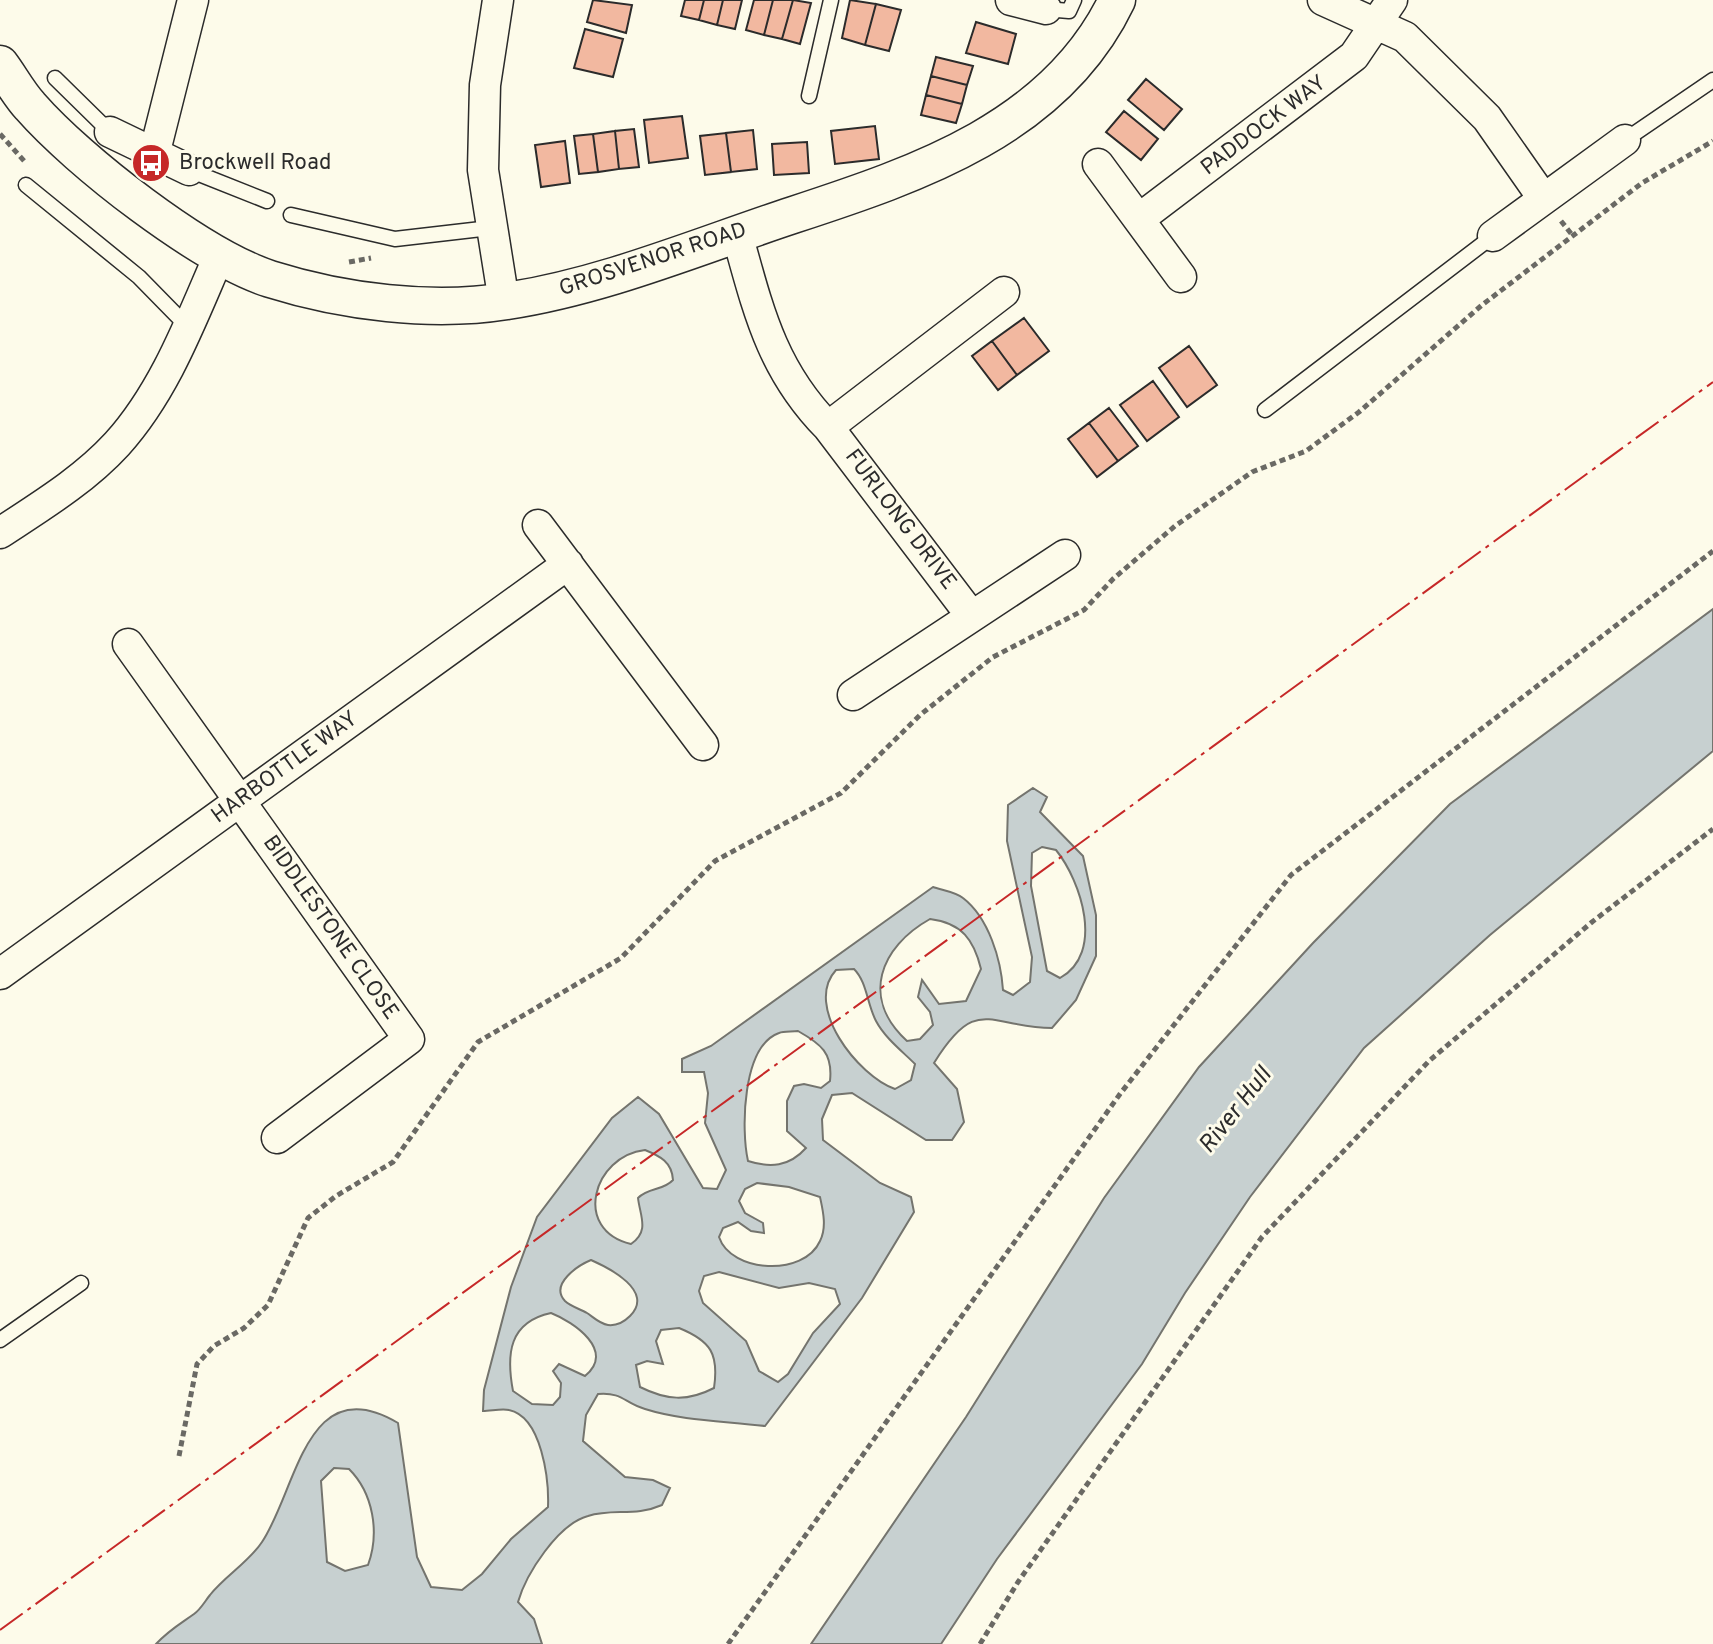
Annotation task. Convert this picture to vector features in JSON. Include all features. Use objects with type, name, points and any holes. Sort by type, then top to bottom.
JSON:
[{"type":"street","points":[[154,155],[193,0]]},
{"type":"street","points":[[498,0],[485,85],[483,170],[504,302]]},
{"type":"street","points":[[1011,0],[1060,5]]},
{"type":"street","name":"GROSVENOR ROAD","points":[[0,64],[29,106],[116,185],[219,256],[269,279],[341,295],[416,306],[504,302],[574,288],[889,184],[956,155],[1016,117],[1069,71],[1109,17],[1117,0]]},
{"type":"street","points":[[1323,0],[1386,11],[1405,37],[1487,118],[1543,198]]},
{"type":"street","name":"PADDOCK WAY","points":[[1139,219],[1329,78],[1354,56],[1386,11]]},
{"type":"street","points":[[110,132],[189,170]]},
{"type":"street","points":[[1493,236],[1625,140]]},
{"type":"street","points":[[1098,164],[1181,277]]},
{"type":"street","name":"FURLONG DRIVE","points":[[737,234],[766,337],[806,404],[828,427],[970,614]]},
{"type":"street","points":[[0,533],[65,490],[116,444],[146,405],[188,327],[219,256]]},
{"type":"street","name":"FURLONG DRIVE","points":[[828,427],[1004,292]]},
{"type":"street","points":[[538,525],[703,745]]},
{"type":"street","name":"FURLONG DRIVE","points":[[853,695],[970,614],[1065,555]]},
{"type":"street","name":"HARBOTTLE WAY","points":[[1,972],[568,564]]},
{"type":"street","points":[[128,644],[240,801]]},
{"type":"street","name":"BIDDLESTONE CLOSE","points":[[240,801],[409,1039],[277,1138]]},
{"type":"lane","points":[[809,96],[831,0]]},
{"type":"lane","points":[[55,78],[110,132]]},
{"type":"lane","points":[[1625,140],[1713,80]]},
{"type":"lane","points":[[189,170],[267,201]]},
{"type":"lane","points":[[26,185],[139,277],[188,327]]},
{"type":"lane","points":[[291,215],[395,239],[490,228]]},
{"type":"lane","points":[[1265,410],[1493,236]]},
{"type":"lane","points":[[0,1340],[81,1283]]},
{"type":"path","points":[[179,1456],[197,1364],[214,1346],[244,1328],[268,1305],[308,1218],[336,1196],[393,1162],[478,1042],[621,958],[715,861],[841,793],[920,715],[993,657],[1084,610],[1113,579],[1175,526],[1252,472],[1306,451],[1359,412],[1482,305],[1630,192],[1713,141]]},
{"type":"path","points":[[728,1644],[1120,1094],[1291,875],[1713,551]]},
{"type":"path","points":[[980,1644],[1018,1582],[1262,1237],[1429,1061],[1592,922],[1713,829]]},
{"type":"water","name":"River Hull","points":[[1713,609],[1713,751],[1490,935],[1364,1048],[1250,1197],[1185,1293],[1142,1364],[997,1559],[941,1644],[811,1644],[966,1417],[1104,1198],[1199,1067],[1313,943],[1450,804]]},
{"type":"water","points":[[1033,788],[1047,797],[1040,812],[1083,856],[1096,915],[1096,956],[1076,1000],[1052,1028],[985,1019],[973,1021],[962,1028],[949,1042],[934,1063],[957,1089],[964,1122],[952,1140],[926,1140],[852,1093],[832,1095],[822,1119],[823,1140],[880,1183],[911,1197],[914,1212],[862,1298],[765,1426],[674,1416],[638,1407],[618,1396],[598,1394],[586,1415],[583,1441],[625,1477],[653,1480],[670,1488],[662,1505],[633,1512],[588,1516],[555,1539],[528,1578],[518,1602],[534,1619],[542,1644],[156,1644],[196,1612],[257,1549],[274,1520],[309,1442],[324,1423],[343,1411],[367,1410],[398,1423],[417,1557],[431,1587],[462,1590],[482,1574],[511,1539],[548,1507],[545,1466],[529,1424],[509,1410],[483,1411],[484,1390],[511,1287],[537,1217],[612,1118],[638,1097],[659,1114],[703,1188],[717,1189],[726,1170],[705,1123],[708,1093],[704,1072],[682,1072],[682,1059],[711,1046],[933,887],[960,896],[980,917],[992,940],[1003,990],[1013,995],[1030,982],[1032,957],[1007,841],[1008,805]],"holes":[[[1042,847],[1056,850],[1074,880],[1084,916],[1085,935],[1082,952],[1074,967],[1060,978],[1047,971],[1031,886],[1032,853]],[[930,919],[950,924],[965,935],[975,950],[981,969],[966,1001],[939,1004],[922,980],[918,997],[930,1012],[933,1025],[920,1039],[907,1041],[892,1025],[880,991],[888,959],[899,944]],[[854,969],[862,980],[880,1027],[915,1064],[911,1080],[895,1089],[880,1082],[851,1055],[830,1020],[826,1002],[828,985],[836,970]],[[798,1031],[824,1050],[830,1063],[830,1081],[821,1088],[804,1084],[794,1086],[787,1101],[787,1131],[806,1148],[786,1162],[764,1165],[748,1161],[745,1130],[747,1090],[758,1054],[767,1041],[779,1033]],[[645,1150],[664,1160],[672,1174],[673,1180],[669,1183],[638,1198],[642,1228],[631,1244],[613,1236],[601,1224],[596,1210],[596,1194],[602,1179],[613,1165],[627,1155]],[[757,1183],[789,1187],[820,1197],[824,1219],[822,1236],[812,1253],[799,1261],[784,1265],[752,1264],[726,1249],[719,1237],[723,1228],[738,1222],[751,1231],[764,1233],[763,1223],[745,1213],[739,1201],[745,1189]],[[591,1260],[627,1282],[637,1298],[630,1316],[617,1324],[605,1324],[565,1301],[561,1295],[563,1282]],[[719,1272],[779,1288],[809,1283],[835,1289],[840,1304],[813,1333],[788,1374],[778,1382],[759,1371],[746,1341],[703,1303],[699,1291],[704,1276]],[[551,1313],[560,1317],[588,1338],[596,1357],[593,1366],[585,1376],[559,1364],[553,1371],[561,1383],[560,1397],[553,1405],[532,1404],[513,1391],[511,1352],[519,1332],[537,1317]],[[679,1328],[690,1333],[705,1344],[714,1358],[714,1388],[695,1396],[677,1398],[640,1387],[636,1365],[647,1361],[663,1364],[656,1341],[661,1330]],[[334,1468],[349,1469],[369,1501],[374,1526],[372,1552],[368,1565],[345,1571],[327,1562],[321,1481]]]},
{"type":"building","points":[[593,0],[632,5],[626,33],[587,22]]},
{"type":"building","points":[[685,0],[704,0],[699,20],[681,16]]},
{"type":"building","points":[[704,0],[723,0],[717,25],[699,20]]},
{"type":"building","points":[[723,0],[742,0],[735,29],[717,25]]},
{"type":"building","points":[[754,0],[773,0],[764,35],[746,30]]},
{"type":"building","points":[[773,0],[793,0],[782,39],[764,35]]},
{"type":"building","points":[[793,0],[811,3],[800,44],[782,39]]},
{"type":"building","points":[[850,0],[876,4],[865,45],[842,38]]},
{"type":"building","points":[[876,4],[901,10],[889,51],[865,45]]},
{"type":"building","points":[[976,22],[1016,34],[1008,64],[966,53]]},
{"type":"building","points":[[585,29],[623,39],[613,77],[574,68]]},
{"type":"building","points":[[936,57],[973,66],[967,85],[931,76]]},
{"type":"building","points":[[931,76],[967,85],[962,104],[926,95]]},
{"type":"building","points":[[1146,79],[1182,109],[1164,130],[1128,100]]},
{"type":"building","points":[[926,95],[962,104],[956,123],[921,115]]},
{"type":"building","points":[[1124,111],[1158,139],[1141,160],[1106,132]]},
{"type":"building","points":[[682,116],[688,158],[649,163],[644,120]]},
{"type":"building","points":[[875,126],[879,159],[835,164],[831,131]]},
{"type":"building","points":[[634,129],[639,167],[619,169],[615,131]]},
{"type":"building","points":[[753,130],[757,169],[731,172],[726,133]]},
{"type":"building","points":[[615,131],[619,169],[598,172],[593,134]]},
{"type":"building","points":[[726,133],[731,172],[705,175],[700,136]]},
{"type":"building","points":[[593,134],[598,172],[579,174],[574,136]]},
{"type":"building","points":[[565,141],[570,183],[541,187],[535,145]]},
{"type":"building","points":[[807,142],[809,173],[774,175],[772,144]]},
{"type":"building","points":[[1024,318],[1049,351],[1017,375],[992,341]]},
{"type":"building","points":[[992,341],[1017,375],[998,390],[972,356]]},
{"type":"building","points":[[1189,346],[1217,385],[1187,407],[1159,368]]},
{"type":"building","points":[[1153,381],[1179,417],[1147,441],[1120,405]]},
{"type":"building","points":[[1109,408],[1138,446],[1118,461],[1089,423]]},
{"type":"building","points":[[1089,423],[1118,461],[1097,477],[1068,439]]},
{"type":"power","points":[[0,1630],[1713,382]]},
{"type":"place","name":"Brockwell Road","points":[[151,163]]}]
